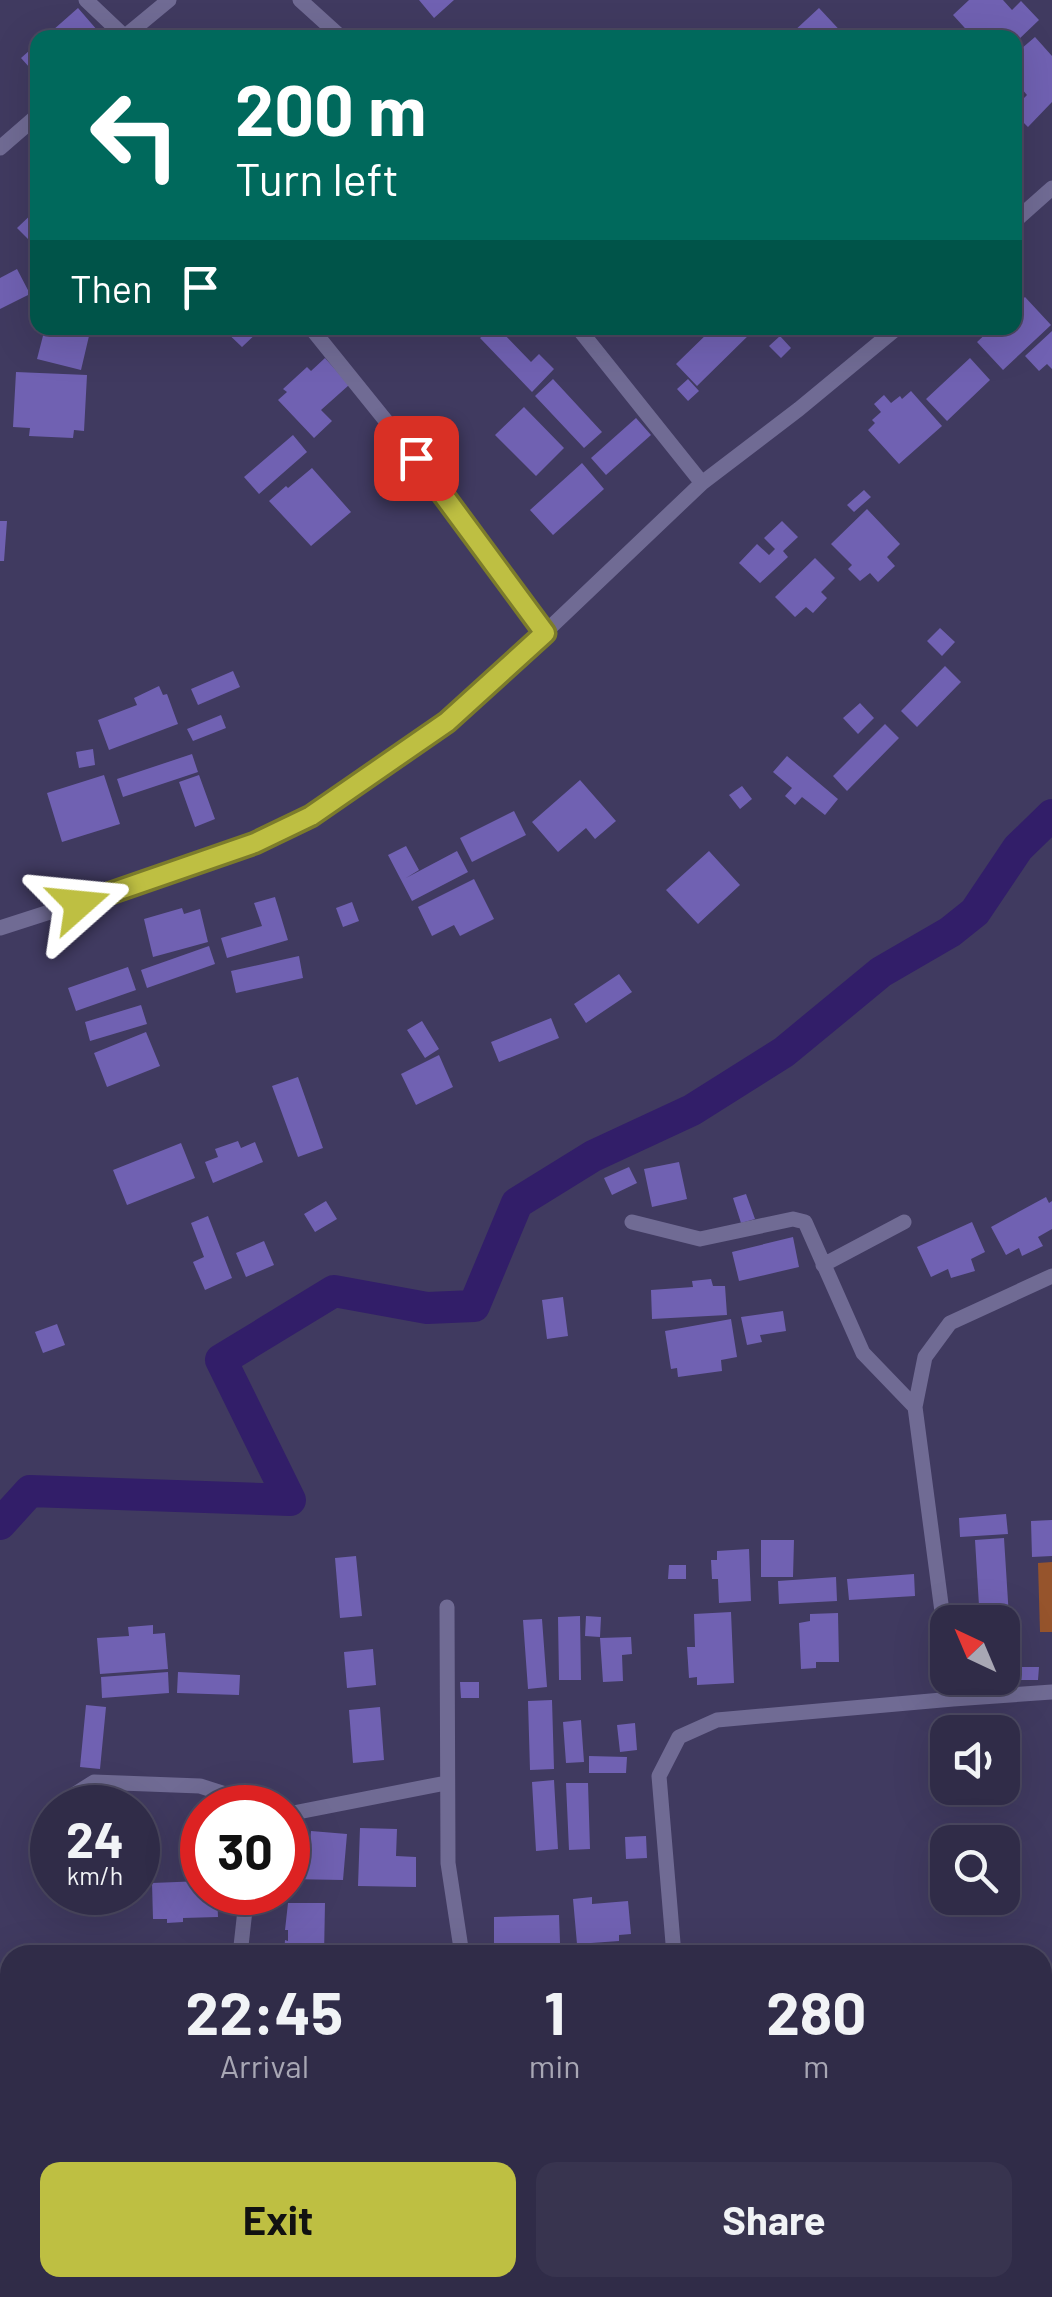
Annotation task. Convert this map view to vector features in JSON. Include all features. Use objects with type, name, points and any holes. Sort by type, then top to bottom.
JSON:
[{"type":"street","points":[[86,0],[117,30]]},
{"type":"street","points":[[133,30],[169,0]]},
{"type":"street","points":[[300,0],[333,30]]},
{"type":"street","points":[[0,148],[30,122]]},
{"type":"street","points":[[1022,215],[1052,188]]},
{"type":"street","points":[[318,335],[440,488],[545,633]]},
{"type":"street","points":[[584,335],[702,483]]},
{"type":"street","points":[[0,928],[193,866],[255,843],[311,816],[447,722],[702,483],[888,335]]},
{"type":"street","points":[[632,1222],[700,1239],[793,1219],[805,1222],[863,1352],[915,1407]]},
{"type":"street","points":[[823,1265],[904,1222]]},
{"type":"street","points":[[941,1605],[915,1407],[925,1357],[950,1323],[1052,1276]]},
{"type":"street","points":[[448,1607],[448,1863],[460,1945]]},
{"type":"street","points":[[673,1945],[659,1776],[679,1737],[717,1720],[1052,1692]]},
{"type":"street","points":[[952,1695],[953,1699]]},
{"type":"street","points":[[89,1785],[94,1782],[180,1785]]},
{"type":"street","points":[[310,1810],[446,1782]]},
{"type":"street","points":[[241,1945],[244,1915]]},
{"type":"shaded area","points":[[1052,1562],[1052,1632],[1040,1632],[1038,1563]]},
{"type":"building","points":[[419,0],[454,0],[434,18]]},
{"type":"building","points":[[969,0],[1003,0],[1012,10],[1021,1],[1039,20],[1022,36],[1022,30],[967,30],[953,15]]},
{"type":"building","points":[[78,8],[97,30],[53,30]]},
{"type":"building","points":[[819,8],[840,30],[795,30]]},
{"type":"building","points":[[1035,37],[1052,56],[1052,102],[1028,127],[1022,121],[1022,100],[1027,95],[1022,89],[1022,48]]},
{"type":"building","points":[[30,50],[30,68],[21,58]]},
{"type":"building","points":[[30,216],[30,241],[17,228]]},
{"type":"building","points":[[17,269],[30,294],[0,309],[0,278]]},
{"type":"building","points":[[1025,297],[1051,325],[1003,370],[977,342],[984,335],[1022,335]]},
{"type":"building","points":[[1052,331],[1052,369],[1047,364],[1039,371],[1025,356]]},
{"type":"building","points":[[43,335],[89,336],[81,370],[37,359]]},
{"type":"building","points":[[229,335],[255,335],[242,347]]},
{"type":"building","points":[[505,335],[531,362],[539,354],[554,369],[532,392],[480,338]]},
{"type":"building","points":[[706,335],[749,335],[697,386],[676,364]]},
{"type":"building","points":[[780,336],[791,348],[781,358],[769,346]]},
{"type":"building","points":[[325,358],[349,385],[321,410],[332,421],[314,438],[278,400],[287,392],[283,389],[307,367],[311,371]]},
{"type":"building","points":[[970,358],[990,380],[947,421],[926,399]]},
{"type":"building","points":[[16,372],[87,375],[84,431],[74,430],[73,438],[29,436],[30,428],[13,427]]},
{"type":"building","points":[[553,379],[602,432],[584,448],[535,396]]},
{"type":"building","points":[[688,379],[699,391],[688,401],[677,389]]},
{"type":"building","points":[[911,391],[942,426],[899,464],[868,430],[881,412],[874,404],[884,395],[891,403]]},
{"type":"building","points":[[524,407],[564,448],[536,476],[495,435]]},
{"type":"building","points":[[636,418],[651,435],[606,475],[591,458]]},
{"type":"building","points":[[293,435],[307,452],[259,494],[244,477]]},
{"type":"building","points":[[582,463],[604,489],[553,535],[530,510]]},
{"type":"building","points":[[312,468],[351,512],[311,546],[269,501]]},
{"type":"building","points":[[864,490],[871,497],[854,512],[847,505]]},
{"type":"building","points":[[867,509],[900,544],[887,557],[895,566],[878,582],[870,573],[860,581],[848,569],[852,565],[831,544]]},
{"type":"building","points":[[0,521],[7,521],[4,561],[0,561]]},
{"type":"building","points":[[782,521],[798,537],[783,551],[788,557],[760,583],[739,563],[757,544],[769,555],[775,549],[764,538]]},
{"type":"building","points":[[815,558],[835,578],[821,592],[827,598],[813,613],[806,607],[795,617],[775,597]]},
{"type":"building","points":[[940,628],[955,642],[942,656],[927,641]]},
{"type":"building","points":[[945,666],[961,682],[917,727],[901,711]]},
{"type":"building","points":[[233,671],[240,687],[198,705],[191,689]]},
{"type":"building","points":[[159,686],[163,695],[167,694],[178,724],[109,750],[98,720],[137,705],[134,698]]},
{"type":"building","points":[[860,703],[874,718],[858,734],[843,718]]},
{"type":"building","points":[[221,715],[226,728],[193,741],[187,729]]},
{"type":"building","points":[[885,724],[899,738],[847,791],[833,776]]},
{"type":"building","points":[[93,749],[95,765],[79,768],[76,752]]},
{"type":"building","points":[[192,754],[198,772],[123,797],[117,779]]},
{"type":"building","points":[[787,756],[838,799],[825,815],[802,797],[795,805],[785,796],[792,788],[773,772]]},
{"type":"building","points":[[104,775],[120,824],[62,842],[47,793]]},
{"type":"building","points":[[199,775],[215,819],[195,827],[179,782]]},
{"type":"building","points":[[580,780],[616,821],[595,839],[586,828],[558,852],[532,822]]},
{"type":"building","points":[[742,786],[752,799],[740,809],[729,795]]},
{"type":"building","points":[[514,811],[526,835],[472,862],[460,838]]},
{"type":"building","points":[[406,846],[419,870],[406,878],[457,851],[468,872],[412,901],[388,855]]},
{"type":"building","points":[[709,851],[740,885],[698,924],[666,890]]},
{"type":"building","points":[[474,879],[494,919],[460,936],[454,925],[432,936],[418,907]]},
{"type":"building","points":[[275,897],[288,940],[227,958],[221,938],[262,926],[254,903]]},
{"type":"building","points":[[352,902],[359,921],[343,927],[336,908]]},
{"type":"building","points":[[182,908],[184,914],[200,909],[208,942],[153,957],[144,919]]},
{"type":"building","points":[[209,946],[215,964],[147,988],[141,970]]},
{"type":"building","points":[[299,956],[303,978],[236,993],[231,971]]},
{"type":"building","points":[[128,967],[136,990],[76,1011],[68,988]]},
{"type":"building","points":[[619,974],[632,992],[586,1023],[574,1004]]},
{"type":"building","points":[[141,1005],[147,1024],[90,1041],[85,1022]]},
{"type":"building","points":[[551,1018],[559,1038],[499,1062],[491,1042]]},
{"type":"building","points":[[422,1021],[439,1049],[425,1058],[407,1030]]},
{"type":"building","points":[[146,1032],[160,1066],[107,1087],[94,1053]]},
{"type":"building","points":[[439,1055],[453,1087],[416,1105],[401,1074]]},
{"type":"building","points":[[298,1077],[323,1148],[298,1157],[272,1086]]},
{"type":"building","points":[[238,1141],[241,1148],[255,1142],[263,1162],[213,1183],[205,1162],[218,1157],[215,1149]]},
{"type":"building","points":[[181,1143],[195,1178],[127,1205],[113,1170]]},
{"type":"building","points":[[679,1162],[687,1199],[652,1207],[644,1169]]},
{"type":"building","points":[[629,1167],[637,1183],[612,1195],[604,1178]]},
{"type":"building","points":[[746,1194],[755,1219],[741,1223],[733,1198]]},
{"type":"building","points":[[1046,1197],[1049,1203],[1052,1201],[1052,1229],[1038,1237],[1043,1246],[1022,1256],[1019,1248],[1006,1255],[991,1227]]},
{"type":"building","points":[[326,1201],[337,1219],[315,1232],[304,1214]]},
{"type":"building","points":[[208,1216],[232,1278],[205,1290],[193,1262],[204,1257],[191,1223]]},
{"type":"building","points":[[972,1222],[985,1252],[971,1259],[975,1271],[951,1278],[948,1269],[931,1277],[917,1247]]},
{"type":"building","points":[[793,1237],[799,1267],[739,1281],[732,1252]]},
{"type":"building","points":[[264,1241],[274,1265],[246,1277],[236,1253]]},
{"type":"building","points":[[711,1279],[713,1286],[725,1286],[727,1315],[652,1319],[651,1290],[693,1287],[692,1281]]},
{"type":"building","points":[[563,1297],[568,1336],[547,1339],[542,1300]]},
{"type":"building","points":[[783,1311],[786,1331],[760,1335],[762,1342],[747,1345],[741,1317]]},
{"type":"building","points":[[731,1319],[737,1357],[721,1360],[722,1371],[678,1377],[677,1368],[671,1369],[665,1331]]},
{"type":"building","points":[[57,1324],[65,1345],[43,1353],[35,1332]]},
{"type":"building","points":[[1006,1514],[1008,1534],[960,1537],[959,1518]]},
{"type":"building","points":[[1052,1520],[1052,1556],[1032,1557],[1031,1521]]},
{"type":"building","points":[[1004,1538],[1008,1605],[979,1605],[975,1540]]},
{"type":"building","points":[[761,1540],[794,1540],[793,1577],[761,1577]]},
{"type":"building","points":[[749,1549],[751,1601],[719,1603],[718,1579],[712,1579],[711,1560],[717,1560],[717,1551]]},
{"type":"building","points":[[356,1556],[362,1616],[340,1618],[335,1558]]},
{"type":"building","points":[[669,1565],[686,1565],[686,1579],[668,1579]]},
{"type":"building","points":[[914,1574],[915,1596],[849,1600],[847,1579]]},
{"type":"building","points":[[836,1577],[837,1601],[779,1604],[778,1581]]},
{"type":"building","points":[[731,1612],[734,1683],[697,1685],[697,1677],[689,1678],[687,1647],[695,1647],[694,1614]]},
{"type":"building","points":[[838,1613],[839,1662],[816,1662],[816,1668],[801,1669],[799,1623],[810,1621],[810,1614]]},
{"type":"building","points":[[580,1616],[581,1680],[559,1680],[558,1617]]},
{"type":"building","points":[[586,1616],[601,1617],[600,1637],[585,1636]]},
{"type":"building","points":[[542,1619],[547,1687],[528,1689],[523,1620]]},
{"type":"building","points":[[153,1625],[153,1634],[165,1633],[168,1669],[100,1674],[97,1638],[129,1636],[128,1627]]},
{"type":"building","points":[[631,1637],[632,1654],[622,1655],[623,1681],[603,1682],[600,1638]]},
{"type":"building","points":[[373,1649],[376,1685],[347,1688],[344,1652]]},
{"type":"building","points":[[1020,1667],[1039,1667],[1038,1680],[1020,1680]]},
{"type":"building","points":[[168,1672],[169,1693],[102,1698],[101,1677]]},
{"type":"building","points":[[178,1672],[240,1675],[239,1695],[177,1693]]},
{"type":"building","points":[[460,1682],[479,1682],[479,1698],[461,1698]]},
{"type":"building","points":[[552,1700],[554,1769],[530,1770],[528,1701]]},
{"type":"building","points":[[86,1705],[106,1707],[100,1769],[80,1767]]},
{"type":"building","points":[[380,1707],[384,1760],[353,1763],[349,1710]]},
{"type":"building","points":[[581,1720],[584,1762],[566,1763],[563,1722]]},
{"type":"building","points":[[635,1723],[637,1750],[620,1752],[617,1725]]},
{"type":"building","points":[[589,1756],[627,1757],[626,1773],[589,1773]]},
{"type":"building","points":[[554,1780],[558,1849],[536,1851],[532,1782]]},
{"type":"building","points":[[566,1783],[588,1783],[590,1849],[569,1850]]},
{"type":"building","points":[[360,1828],[397,1829],[396,1856],[416,1857],[416,1887],[358,1886]]},
{"type":"building","points":[[311,1831],[347,1834],[343,1880],[310,1879]]},
{"type":"building","points":[[646,1836],[647,1858],[626,1859],[625,1837]]},
{"type":"building","points":[[180,1882],[180,1915],[218,1917],[183,1918],[183,1922],[167,1923],[167,1919],[153,1919],[153,1915],[160,1915],[160,1883]]},
{"type":"building","points":[[592,1897],[592,1904],[628,1901],[631,1934],[619,1935],[619,1941],[577,1944],[573,1899]]},
{"type":"building","points":[[310,1903],[325,1903],[324,1945],[285,1945],[287,1915],[310,1915]]},
{"type":"building","points":[[559,1915],[560,1943],[494,1945],[494,1917]]},
{"type":"waterway","points":[[0,1524],[30,1491],[290,1500],[221,1360],[334,1291],[427,1308],[474,1306],[517,1203],[593,1156],[692,1110],[784,1052],[881,972],[950,932],[975,912],[1018,848],[1052,815]]},
{"type":"route","points":[[79,904],[255,843],[311,816],[447,722],[545,633],[416,458]]}]
